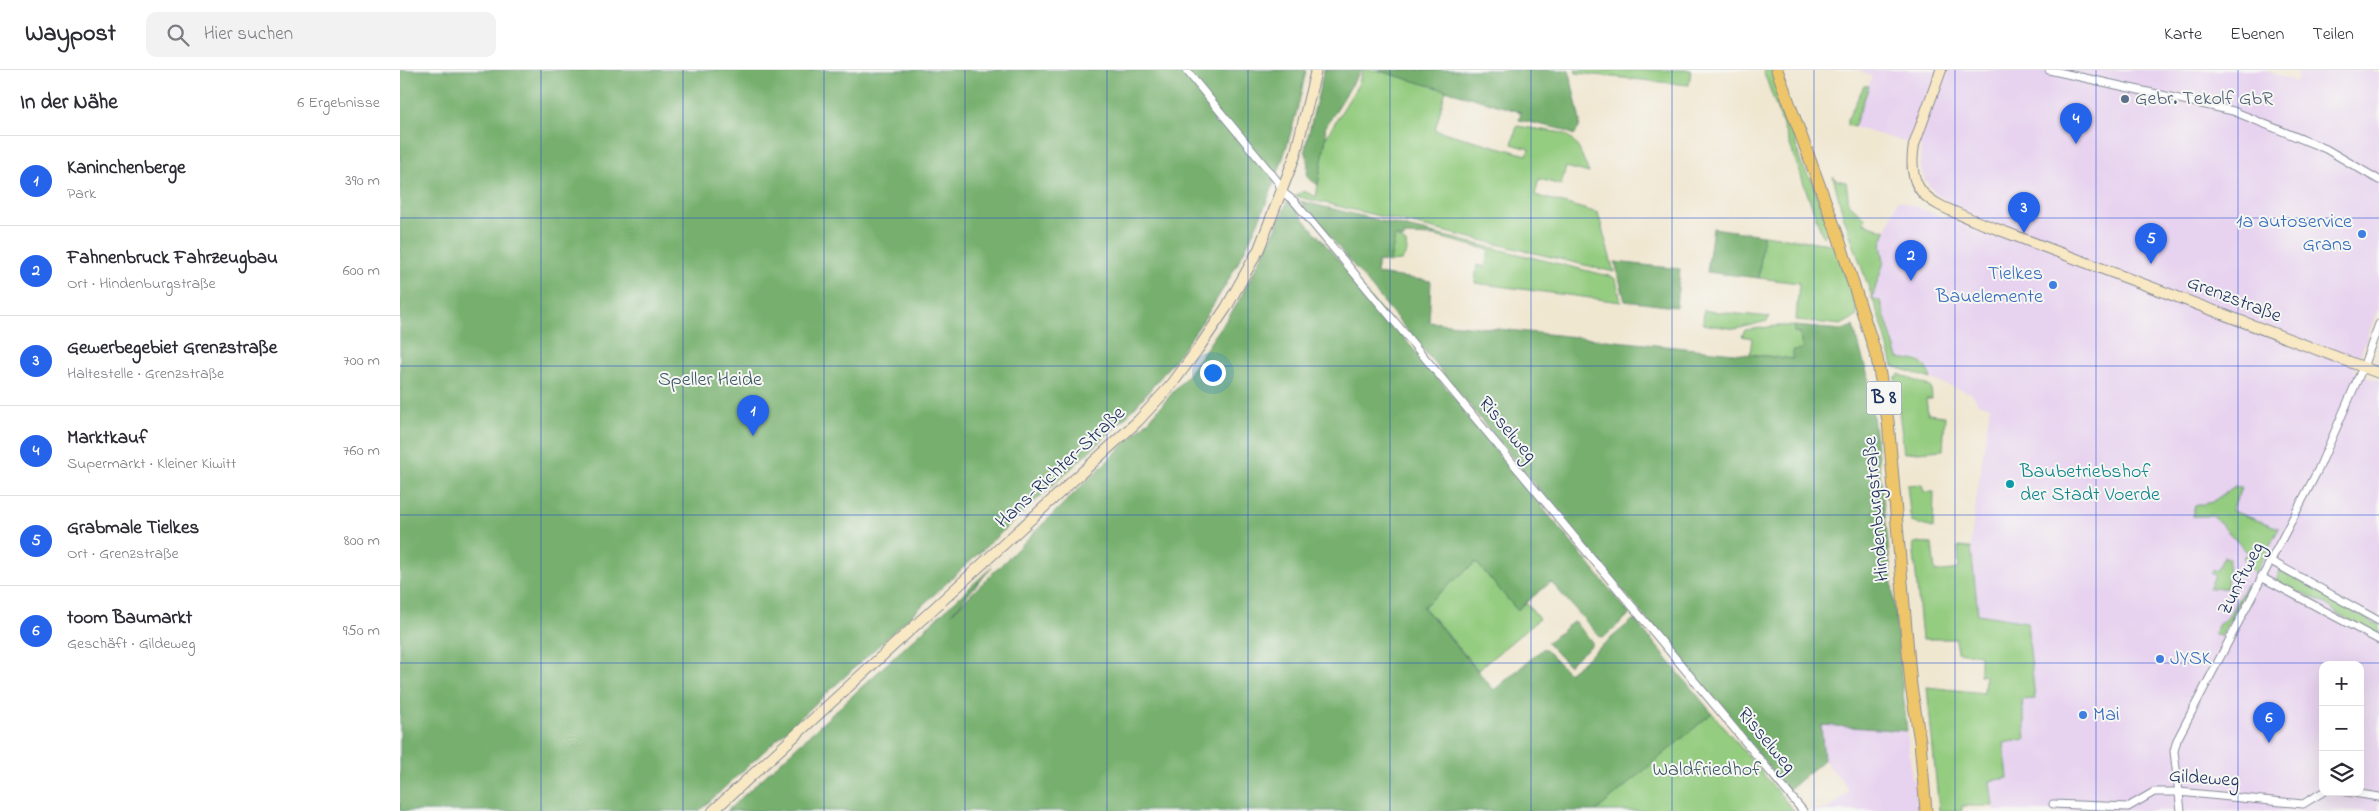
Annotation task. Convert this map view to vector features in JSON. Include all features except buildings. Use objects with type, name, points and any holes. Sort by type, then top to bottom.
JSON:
[{"type":"main road","name":"Hans-Richter-Straße","points":[[713,811],[1138,421],[1155,403],[1198,349],[1231,300],[1259,249],[1295,156],[1316,70]]},
{"type":"main road","name":"Hindenburgstraße","points":[[1777,70],[1838,236],[1877,358],[1888,420],[1911,686],[1920,741],[1926,811]]},
{"type":"main road","name":"Grenzstraße","points":[[1941,70],[1911,158],[1912,171],[1922,194],[1934,203],[1973,220],[2379,373]]},
{"type":"street","name":"Risselweg","points":[[1186,70],[1279,183],[1281,190],[1294,201],[1803,811]]},
{"type":"street","points":[[2049,70],[2233,111],[2326,149],[2379,180]]},
{"type":"street","name":"Zunftweg","points":[[2181,811],[2174,751],[2177,740],[2269,560],[2318,470],[2364,367],[2379,324]]},
{"type":"street","points":[[2269,560],[2379,621]]},
{"type":"street","points":[[2261,577],[2379,640]]},
{"type":"street","name":"Gildeweg","points":[[2053,804],[2128,807],[2154,792],[2179,792],[2303,804],[2319,794]]},
{"type":"street","points":[[2364,795],[2379,797]]},
{"type":"shaded area","points":[[1858,70],[2264,70],[2296,82],[2300,70],[2371,70],[2379,73],[2379,110],[2377,116],[2379,117],[2379,307],[2354,371],[2379,381],[2379,811],[1994,811],[1990,781],[2022,700],[2034,699],[1978,614],[1971,538],[1990,407],[1978,403],[1971,393],[1931,379],[1928,368],[1919,361],[1898,358],[1884,313],[1872,298],[1884,262],[1881,244],[1898,200],[1946,218],[1951,203],[1936,194],[1925,180],[1920,166],[1921,147],[1854,127],[1872,76]]},
{"type":"shaded area","points":[[1821,725],[1907,731],[1912,779],[1915,781],[1918,811],[1806,811],[1828,809],[1848,792],[1848,789],[1824,760]]},
{"type":"green space","name":"Speller Heide","points":[[400,70],[1306,70],[1294,121],[1279,170],[1260,217],[1239,261],[1214,304],[1153,386],[1118,425],[699,811],[400,811]]},
{"type":"green space","points":[[1324,70],[1361,70],[1325,128],[1326,137],[1318,185],[1307,177],[1308,160],[1305,149]]},
{"type":"green space","points":[[1362,70],[1376,70],[1446,90],[1435,130],[1527,155],[1529,149],[1512,144],[1517,126],[1563,133],[1573,140],[1589,173],[1566,167],[1561,185],[1539,179],[1535,195],[1598,213],[1614,272],[1295,196],[1304,191],[1316,197],[1326,137],[1359,83]]},
{"type":"green space","points":[[1376,70],[1569,70],[1580,121],[1579,128],[1574,135],[1561,129],[1519,120],[1521,112]]},
{"type":"green space","points":[[1575,70],[1691,70],[1689,85],[1576,73]]},
{"type":"green space","points":[[1763,70],[1772,70],[1792,127],[1800,161],[1812,182],[1829,230],[1823,237]]},
{"type":"green space","points":[[1864,86],[1869,86],[1854,127],[1847,125],[1847,120]]},
{"type":"green space","points":[[1833,176],[1836,180],[1846,182],[1849,204],[1865,218],[1864,223],[1886,231],[1881,244],[1884,262],[1872,297],[1843,215]]},
{"type":"green space","points":[[1288,200],[1463,408],[1463,411],[1630,614],[1604,637],[1600,637],[1551,582],[1517,610],[1476,562],[1423,607],[1494,690],[1544,648],[1569,673],[1634,619],[1712,713],[1596,811],[727,811],[992,567],[952,613],[1150,419],[1186,377],[1236,306],[1275,231]]},
{"type":"green space","points":[[1300,201],[1435,234],[1435,236],[1405,235],[1403,239],[1395,236],[1390,262],[1378,261],[1377,274],[1431,281],[1429,322],[1793,359],[1793,351],[1802,349],[1800,333],[1794,332],[1794,326],[1842,330],[1853,326],[1868,376],[1884,505],[1907,731],[1821,725],[1824,760],[1788,790]]},
{"type":"green space","points":[[1713,228],[1763,235],[1759,278],[1707,272]]},
{"type":"green space","points":[[1435,234],[1613,277],[1616,280],[1621,302],[1475,283],[1477,265],[1485,267],[1489,250],[1435,236]]},
{"type":"green space","points":[[1763,235],[1831,244],[1837,251],[1856,305],[1857,316],[1841,325],[1796,320],[1799,283],[1759,278]]},
{"type":"green space","points":[[1395,236],[1406,243],[1407,252],[1401,261],[1390,262]]},
{"type":"green space","points":[[1615,262],[1680,269],[1676,307],[1625,301]]},
{"type":"green space","points":[[1872,298],[1880,301],[1898,358],[1923,364],[1929,372],[1931,379],[1893,366],[1883,328]]},
{"type":"green space","points":[[1704,310],[1770,317],[1767,321],[1736,329],[1703,324]]},
{"type":"green space","points":[[1794,326],[1794,332],[1800,333],[1802,349],[1793,359],[1750,354],[1752,338],[1742,336],[1745,330]]},
{"type":"green space","points":[[1899,374],[1931,387],[1932,399],[1926,399],[1928,414],[1945,416],[1943,450],[1904,453],[1895,377],[1898,377]]},
{"type":"green space","points":[[1922,484],[1924,492],[1934,492],[1933,528],[1911,522],[1907,485]]},
{"type":"green space","points":[[2235,486],[2241,488],[2232,511],[2279,528],[2255,574],[2243,557],[2248,553],[2213,516],[2192,516],[2195,506],[2212,502]]},
{"type":"green space","points":[[1913,543],[1932,544],[1935,572],[1959,569],[1958,547],[1971,548],[1978,614],[2027,622],[2035,699],[2022,700],[2026,739],[2004,743],[2008,778],[1990,781],[1993,806],[1962,806],[1962,811],[1939,811],[1927,687],[1984,693],[1985,676],[1980,675],[1980,655],[1957,652],[1956,639],[1922,639]]},
{"type":"green space","points":[[2224,557],[2229,558],[2227,588],[2209,588],[2215,576],[2210,573],[2213,569],[2216,571]]},
{"type":"green space","points":[[1476,562],[1517,610],[1526,603],[1539,619],[1478,670],[1423,606]]},
{"type":"green space","points":[[2280,570],[2351,608],[2353,612],[2375,624],[2379,623],[2379,637],[2335,612],[2322,602],[2276,581]]},
{"type":"green space","points":[[2246,585],[2247,589],[2221,637],[2214,633],[2219,624],[2228,617]]},
{"type":"green space","points":[[1574,621],[1592,642],[1592,645],[1568,665],[1547,643]]},
{"type":"green space","name":"Waldfriedhof","points":[[1712,713],[1794,811],[1596,811]]},
{"type":"place","name":"Gebr. Tekolf GbR","points":[[2125,99]]},
{"type":"place","name":"Marktkauf","points":[[2076,144]]},
{"type":"place","name":"Gewerbegebiet Grenzstraße","points":[[2024,233]]},
{"type":"place","name":"1a autoservice Grans","points":[[2362,234]]},
{"type":"place","name":"Grabmale Tielkes","points":[[2151,264]]},
{"type":"place","name":"Fahnenbruck Fahrzeugbau","points":[[1911,281]]},
{"type":"place","name":"Tielkes Bauelemente","points":[[2053,285]]},
{"type":"place","name":"Kaninchenberge","points":[[753,436]]},
{"type":"place","name":"Baubetriebshof der Stadt Voerde","points":[[2010,484]]},
{"type":"place","name":"JYSK","points":[[2160,659]]},
{"type":"place","name":"Mai","points":[[2083,715]]},
{"type":"place","name":"toom Baumarkt","points":[[2269,743]]}]
